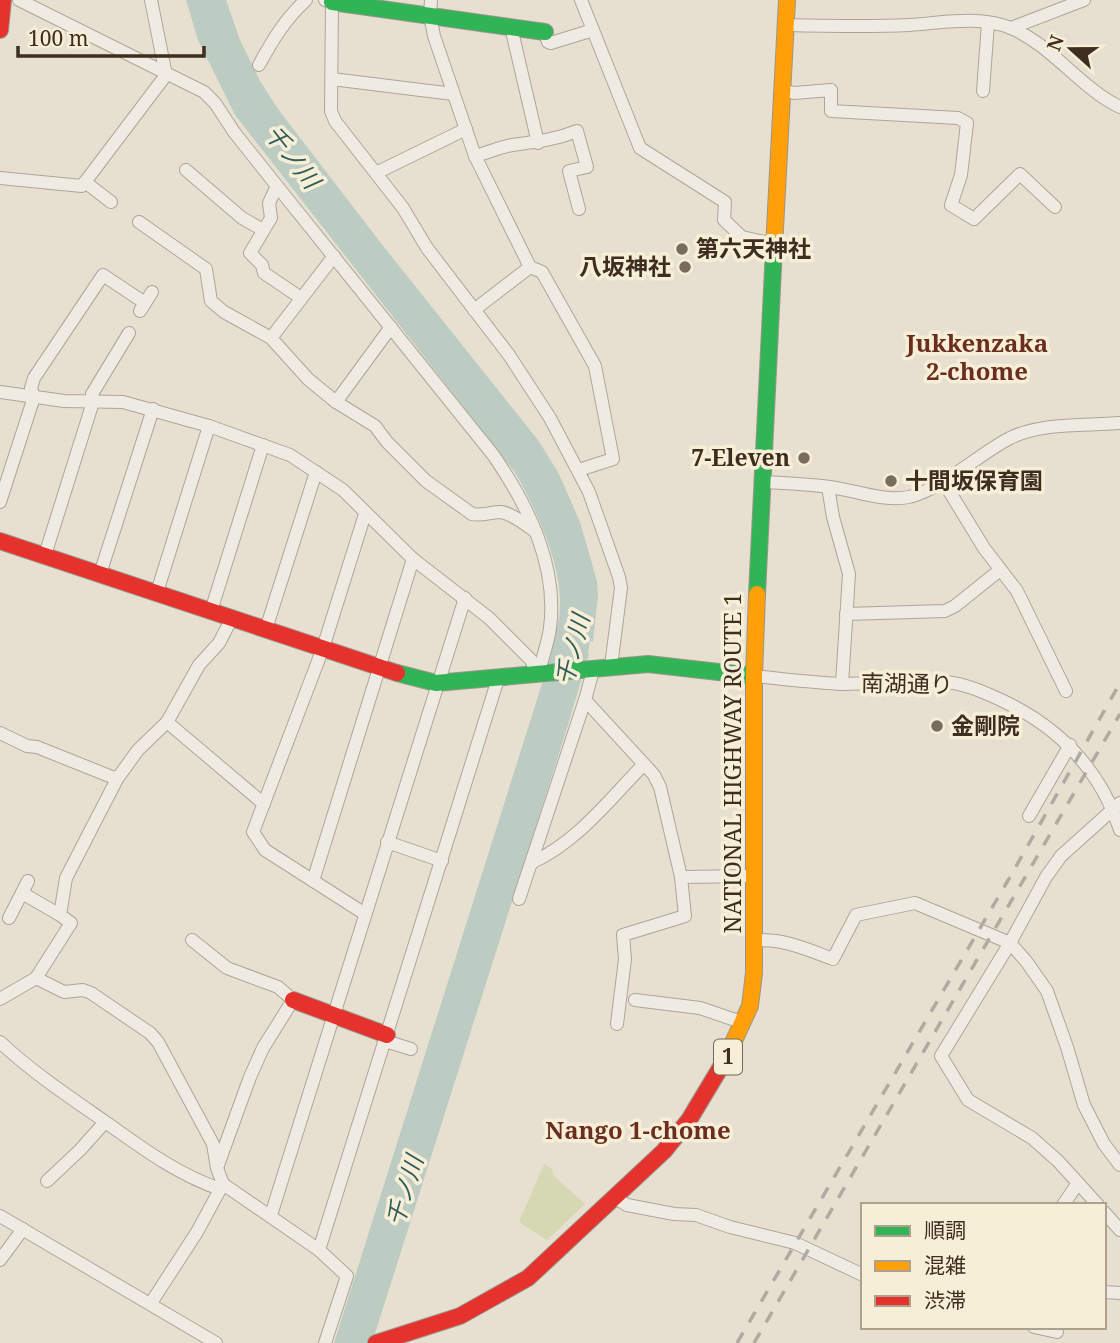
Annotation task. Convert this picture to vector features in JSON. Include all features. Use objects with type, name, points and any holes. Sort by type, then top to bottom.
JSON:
[{"type":"main road","points":[[0,30],[3,0]]},
{"type":"main road","name":"NATIONAL HIGHWAY ROUTE 1","points":[[376,1343],[460,1316],[528,1278],[664,1151],[690,1120],[727,1058],[744,1023],[751,995],[754,941],[754,676],[761,482],[786,0]]},
{"type":"main road","points":[[329,1],[430,7],[511,27],[545,32]]},
{"type":"main road","points":[[0,541],[380,668],[436,683],[648,664],[754,676]]},
{"type":"main road","points":[[293,1000],[386,1038]]},
{"type":"main road","points":[[415,1343],[460,1316]]},
{"type":"street","points":[[19,0],[204,92],[494,456],[514,485],[536,532],[544,557],[551,592],[550,628],[538,675]]},
{"type":"street","points":[[0,178],[82,186],[166,75],[151,0]]},
{"type":"street","points":[[259,65],[291,14],[306,0]]},
{"type":"street","points":[[581,0],[640,148],[725,202],[724,220],[742,237],[774,244]]},
{"type":"street","points":[[1011,28],[1084,0]]},
{"type":"street","points":[[329,1],[331,111],[335,121],[403,208],[427,248],[509,355],[550,418],[579,470],[621,588],[611,666]]},
{"type":"street","points":[[430,7],[434,36],[475,156],[530,267],[542,272],[594,366],[613,459],[579,470]]},
{"type":"street","points":[[785,25],[909,25],[972,21],[1011,28],[1041,46],[1101,95],[1120,107]]},
{"type":"street","points":[[984,91],[988,23]]},
{"type":"street","points":[[511,27],[538,143]]},
{"type":"street","points":[[545,32],[548,42],[551,43],[593,30]]},
{"type":"street","points":[[332,79],[453,94]]},
{"type":"street","points":[[781,90],[794,93],[831,90],[831,111],[958,118],[967,123],[961,175],[951,205],[974,219],[1020,174],[1055,208]]},
{"type":"street","points":[[376,173],[466,129]]},
{"type":"street","points":[[475,156],[511,145],[538,143],[577,131],[587,167],[569,172],[579,209]]},
{"type":"street","points":[[186,170],[242,218],[263,230]]},
{"type":"street","points":[[85,182],[111,202]]},
{"type":"street","points":[[277,186],[269,202],[271,218],[250,253],[262,265],[264,273],[302,298]]},
{"type":"street","points":[[139,222],[206,268],[211,301],[223,312],[271,338],[297,370],[336,402],[375,426],[426,481],[472,514],[508,514],[536,532]]},
{"type":"street","points":[[271,338],[334,256]]},
{"type":"street","points":[[474,310],[530,267]]},
{"type":"street","points":[[0,502],[34,397],[31,388],[33,378],[103,275],[146,302]]},
{"type":"street","points":[[336,402],[391,327]]},
{"type":"street","points":[[45,555],[93,402],[92,394],[129,333]]},
{"type":"street","points":[[0,392],[64,401],[123,402],[209,426],[290,455],[343,490],[413,559],[489,618],[531,660],[538,675]]},
{"type":"street","points":[[100,574],[153,409]]},
{"type":"street","points":[[761,482],[828,486],[900,498],[911,496],[943,481],[1011,438],[1027,432],[1059,426],[1120,423]]},
{"type":"street","points":[[157,592],[209,426]]},
{"type":"street","points":[[211,611],[263,445]]},
{"type":"street","points":[[266,629],[316,472]]},
{"type":"street","points":[[943,481],[962,515],[1017,591],[1066,691]]},
{"type":"street","points":[[828,486],[833,517],[849,574],[842,684]]},
{"type":"street","points":[[365,514],[323,648],[253,832],[265,850],[365,914]]},
{"type":"street","points":[[313,881],[413,559]]},
{"type":"street","points":[[846,614],[945,611],[1000,570]]},
{"type":"street","points":[[271,1215],[436,683],[465,598]]},
{"type":"street","points":[[60,915],[66,878],[117,779],[138,750],[167,722],[199,665],[219,643],[232,618]]},
{"type":"street","points":[[519,899],[594,667]]},
{"type":"street","name":"南湖通り","points":[[754,676],[842,684],[944,682],[978,690],[1037,718],[1070,745],[1117,806],[1120,830]]},
{"type":"street","points":[[319,1250],[498,679]]},
{"type":"street","points":[[584,700],[654,775],[660,787],[681,877],[685,916],[623,935],[625,959],[617,1024]]},
{"type":"street","points":[[167,722],[264,804]]},
{"type":"street","points":[[0,733],[27,746],[37,747],[117,779]]},
{"type":"street","points":[[1029,816],[1070,745]]},
{"type":"street","points":[[533,862],[549,854],[592,818],[644,764]]},
{"type":"street","points":[[1096,1203],[1058,1161],[1032,1138],[968,1100],[941,1056],[1010,943],[1046,877],[1061,856],[1117,806]]},
{"type":"street","points":[[387,842],[442,861]]},
{"type":"street","points":[[681,877],[756,876]]},
{"type":"street","points":[[0,999],[36,978],[71,923],[25,887],[9,918]]},
{"type":"street","points":[[754,941],[765,939],[791,944],[833,959],[856,915],[915,903],[1010,943],[1046,991],[1067,1047],[1084,1105],[1104,1144],[1120,1165]]},
{"type":"street","points":[[192,940],[227,968],[278,987],[293,1000],[263,1048],[217,1168]]},
{"type":"street","points":[[36,978],[64,992],[83,990],[91,993],[150,1033],[158,1042],[213,1144],[221,1186],[197,1232],[151,1303]]},
{"type":"street","points":[[635,1000],[700,1008],[744,1023]]},
{"type":"street","points":[[386,1038],[411,1049]]},
{"type":"street","points":[[0,1042],[45,1081],[136,1145],[192,1180],[221,1186],[271,1215],[319,1250],[347,1276],[325,1343]]},
{"type":"street","points":[[47,1181],[105,1122]]},
{"type":"street","points":[[1064,1203],[1078,1183]]},
{"type":"street","points":[[615,1198],[627,1205],[674,1214],[696,1215],[730,1227],[795,1243],[861,1274]]},
{"type":"street","points":[[1106,1214],[1120,1230]]},
{"type":"street","points":[[0,1216],[216,1343]]},
{"type":"street","points":[[0,1260],[23,1229]]},
{"type":"green space","points":[[544,1164],[585,1204],[547,1240],[519,1222]]},
{"type":"water","name":"千ノ川","points":[[186,0],[226,0],[240,40],[260,81],[278,109],[538,440],[558,472],[580,522],[597,581],[593,642],[590,641],[589,654],[567,728],[372,1343],[334,1343],[551,655],[560,614],[560,591],[547,539],[516,474],[235,115],[198,40]]},
{"type":"railway","points":[[737,1343],[1010,877],[1120,683]]},
{"type":"railway","points":[[754,1343],[1120,714]]},
{"type":"traffic: fast","points":[[332,2],[545,32]]},
{"type":"traffic: fast","points":[[757,594],[774,248]]},
{"type":"traffic: fast","points":[[397,673],[436,683],[648,664],[754,676]]},
{"type":"traffic: slow","points":[[774,248],[787,0]]},
{"type":"traffic: slow","points":[[725,1060],[750,1006],[754,973],[754,676],[757,594]]},
{"type":"traffic: jam","points":[[0,30],[3,0]]},
{"type":"traffic: jam","points":[[0,541],[397,673]]},
{"type":"traffic: jam","points":[[293,1000],[387,1035]]},
{"type":"traffic: jam","points":[[376,1343],[460,1316],[528,1278],[664,1151],[689,1120],[725,1060]]},
{"type":"place","name":"第六天神社","points":[[682,249]]},
{"type":"place","name":"八坂神社","points":[[685,267]]},
{"type":"place","name":"7-Eleven","points":[[804,458]]},
{"type":"place","name":"十間坂保育園","points":[[891,481]]},
{"type":"place","name":"金剛院","points":[[937,726]]},
{"type":"district","name":"Jukkenzaka 2-chome","points":[[977,358]]},
{"type":"district","name":"Nango 1-chome","points":[[638,1131]]}]
